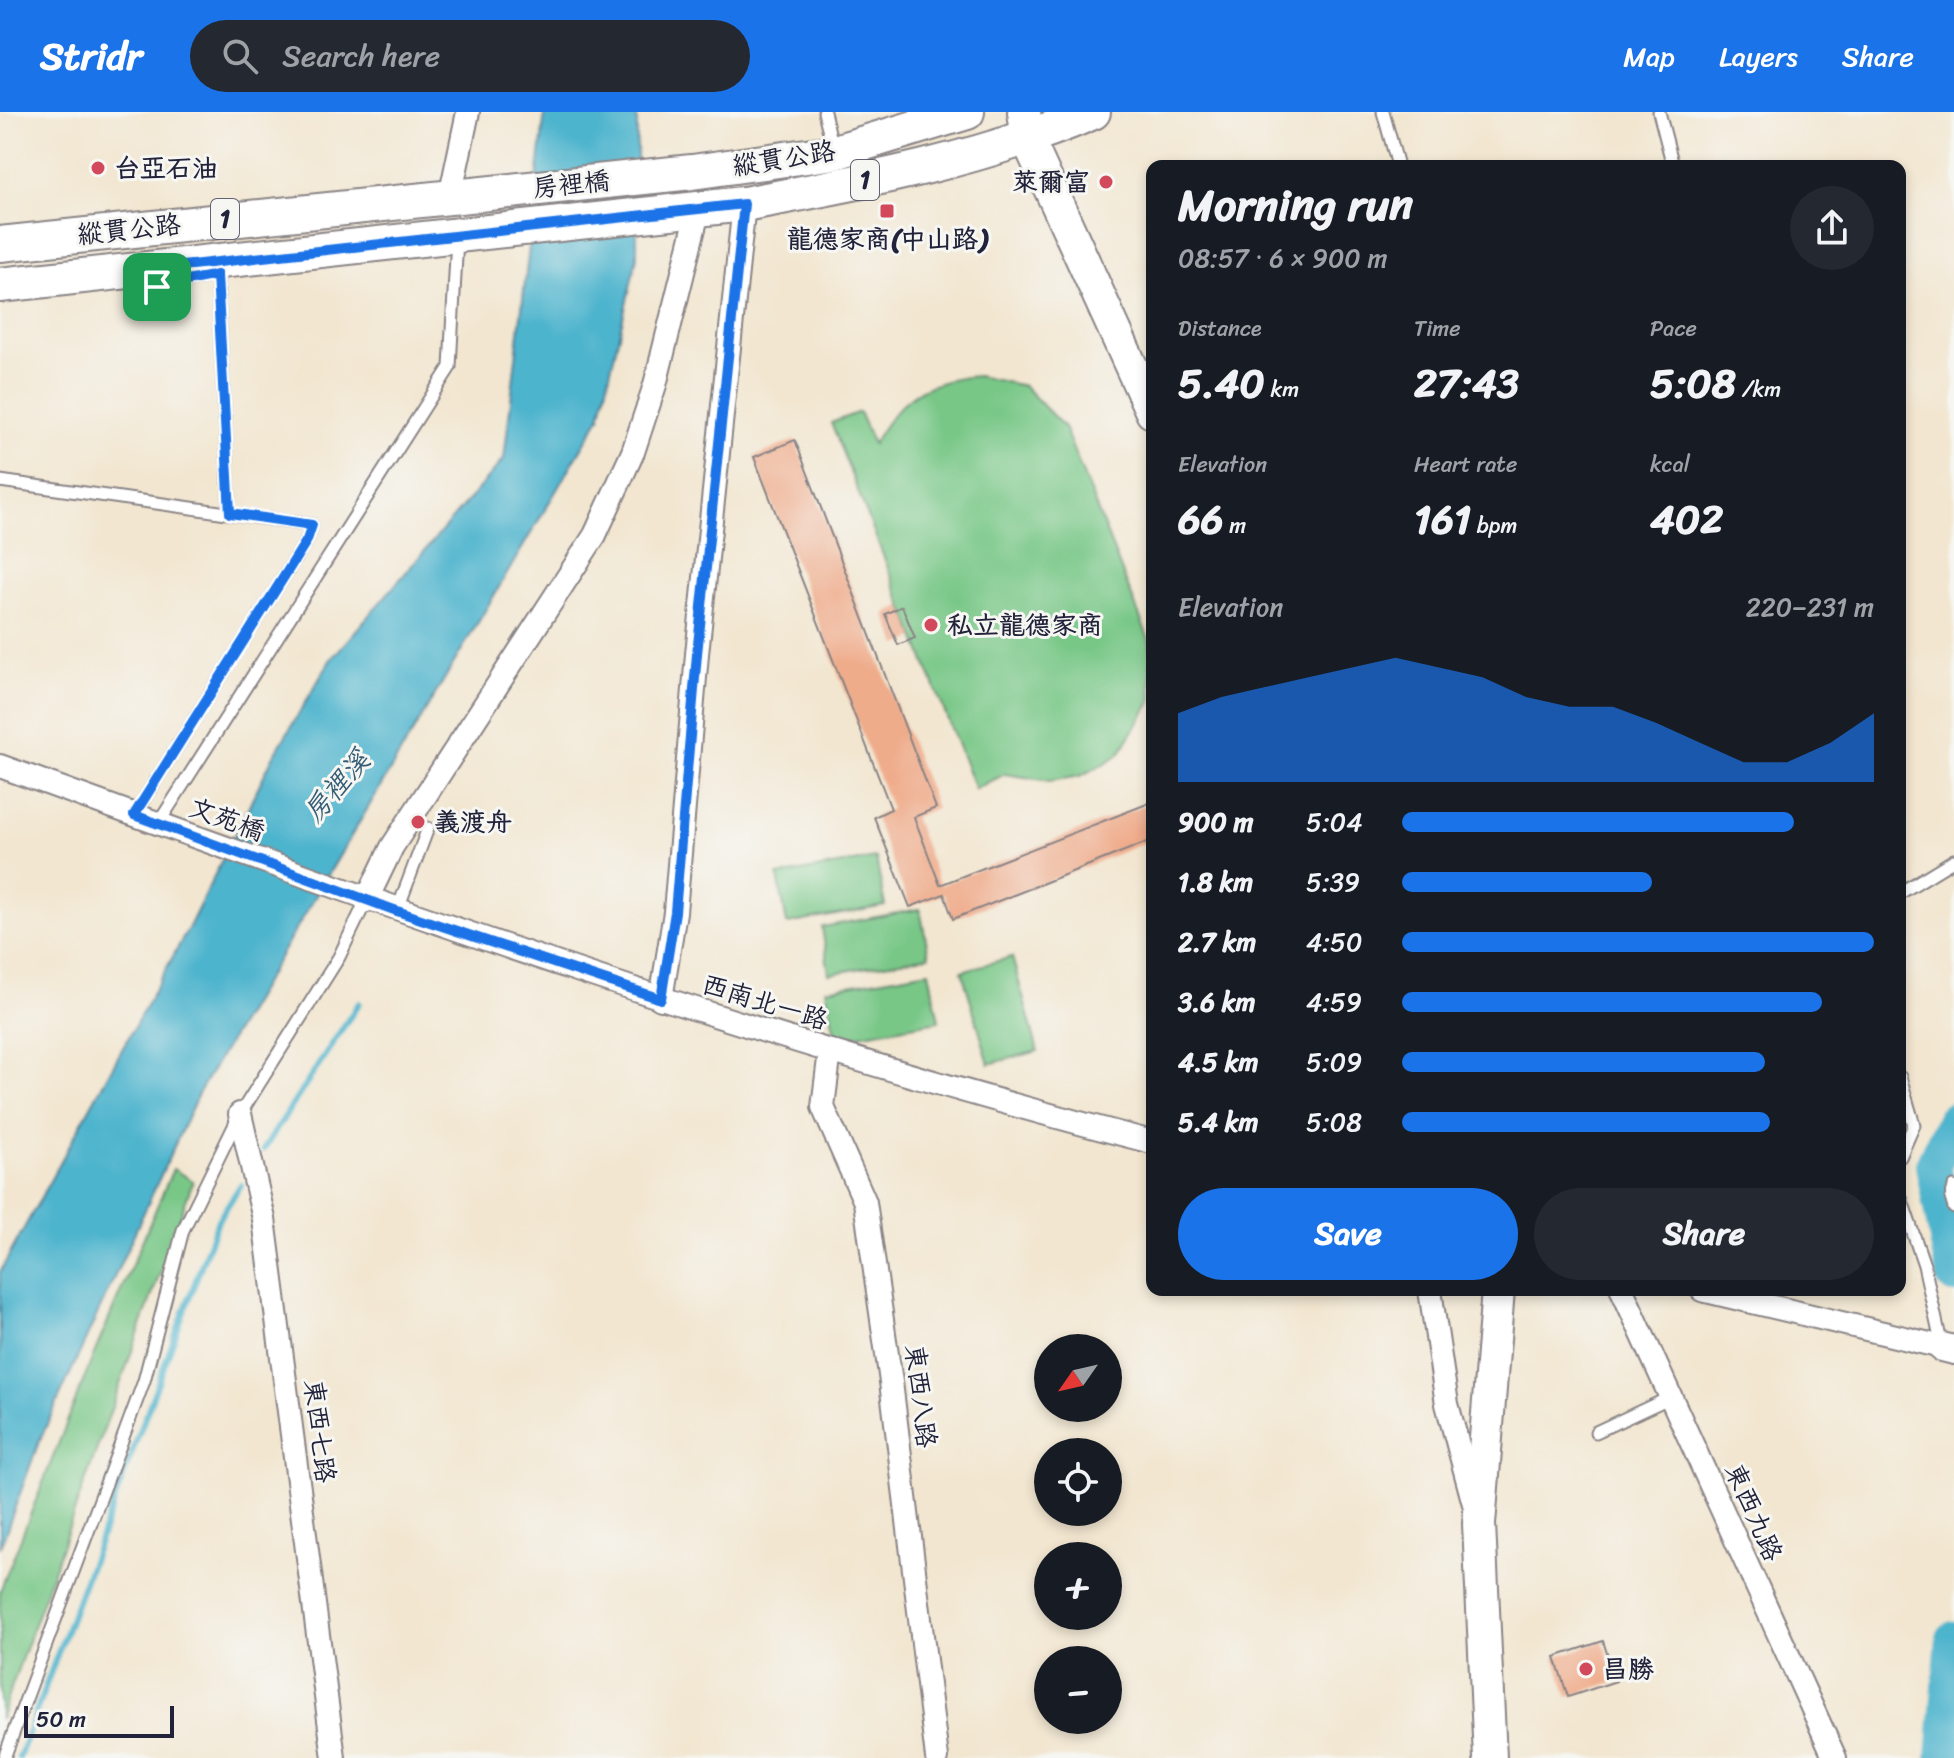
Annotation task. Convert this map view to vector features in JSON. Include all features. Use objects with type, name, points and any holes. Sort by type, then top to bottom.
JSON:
[{"type":"main road","name":"縱貫公路","points":[[692,172],[835,152],[967,112]]},
{"type":"main road","name":"縱貫公路","points":[[699,208],[744,204],[842,186],[1026,126],[1093,112]]},
{"type":"main road","points":[[1026,126],[1146,398]]},
{"type":"main road","name":"房裡橋","points":[[450,197],[692,172]]},
{"type":"main road","name":"縱貫公路","points":[[0,244],[450,197]]},
{"type":"main road","name":"房裡橋","points":[[458,235],[699,208]]},
{"type":"main road","name":"縱貫公路","points":[[0,285],[458,235]]},
{"type":"main road","points":[[1490,1758],[1479,1524],[1498,1296]]},
{"type":"street","points":[[450,197],[468,112]]},
{"type":"street","points":[[661,999],[675,912],[697,654],[744,204]]},
{"type":"street","points":[[366,901],[392,847],[595,535],[633,452],[655,385],[699,208]]},
{"type":"street","points":[[0,766],[158,824]]},
{"type":"street","name":"文苑橋","points":[[158,824],[366,901]]},
{"type":"street","name":"西南北一路","points":[[366,901],[661,999],[830,1051],[1146,1140]]},
{"type":"street","name":"東西八路","points":[[830,1051],[823,1107],[865,1202],[891,1382],[937,1758]]},
{"type":"street","name":"東西七路","points":[[240,1114],[264,1219],[334,1758]]},
{"type":"street","points":[[1431,1296],[1447,1404],[1479,1524]]},
{"type":"street","name":"東西九路","points":[[1625,1296],[1835,1758]]},
{"type":"street","points":[[1727,1296],[1948,1348]]},
{"type":"lane","points":[[824,112],[835,152]]},
{"type":"lane","points":[[1383,112],[1396,160]]},
{"type":"lane","points":[[1659,112],[1671,160]]},
{"type":"lane","points":[[158,824],[450,367],[458,235]]},
{"type":"lane","points":[[146,270],[157,287],[217,275],[230,513]]},
{"type":"lane","points":[[0,481],[312,525],[307,540],[134,815]]},
{"type":"lane","points":[[397,911],[428,828]]},
{"type":"lane","points":[[1906,889],[1954,860]]},
{"type":"lane","points":[[4,1758],[144,1381],[183,1230],[240,1114],[339,957],[366,901]]},
{"type":"lane","points":[[1906,1098],[1914,1125],[1906,1143]]},
{"type":"lane","points":[[1954,1187],[1951,1198],[1954,1208]]},
{"type":"lane","points":[[1906,1212],[1948,1348]]},
{"type":"lane","points":[[1596,1432],[1671,1397]]},
{"type":"green space","points":[[977,376],[1024,386],[1064,427],[1146,632],[1146,711],[1119,754],[1080,776],[1050,781],[1005,774],[975,789],[831,423],[859,412],[873,444],[893,414],[914,394],[958,378]]},
{"type":"green space","points":[[876,858],[885,906],[787,924],[778,876]]},
{"type":"green space","points":[[920,909],[929,956],[829,974],[822,927]]},
{"type":"green space","points":[[1012,957],[1038,1051],[989,1064],[962,971]]},
{"type":"green space","points":[[929,971],[939,1021],[836,1039],[826,989]]},
{"type":"green space","points":[[173,1169],[193,1181],[0,1719],[0,1591],[94,1354]]},
{"type":"water","name":"房裡溪","points":[[545,112],[637,112],[637,257],[600,417],[198,1094],[39,1442],[0,1548],[0,1272],[188,929],[272,759],[331,659],[504,459]]},
{"type":"building","points":[[795,440],[936,808],[914,817],[940,885],[1146,804],[1146,842],[953,919],[944,894],[910,907],[874,817],[891,809],[754,457]]},
{"type":"building","points":[[902,606],[915,638],[898,645],[885,614]]},
{"type":"building","name":"昌勝","points":[[1603,1641],[1616,1681],[1568,1697],[1555,1657]]},
{"type":"waterway","points":[[263,1150],[359,1003]]},
{"type":"waterway","points":[[1954,1120],[1933,1165],[1954,1276]]},
{"type":"waterway","points":[[19,1758],[218,1220],[241,1185]]},
{"type":"waterway","points":[[1944,1758],[1954,1639]]},
{"type":"place","name":"台亞石油","points":[[98,168]]},
{"type":"place","name":"萊爾富","points":[[1106,182]]},
{"type":"place","name":"龍德家商(中山路)","points":[[887,211]]},
{"type":"place","name":"私立龍德家商","points":[[931,625]]},
{"type":"place","name":"義渡舟","points":[[418,822]]},
{"type":"place","name":"昌勝","points":[[1586,1669]]},
{"type":"route","points":[[744,204],[697,654],[675,912],[661,999],[397,911],[134,815],[307,540],[312,525],[230,513],[227,409],[217,275],[157,287],[146,270],[744,204]]}]
